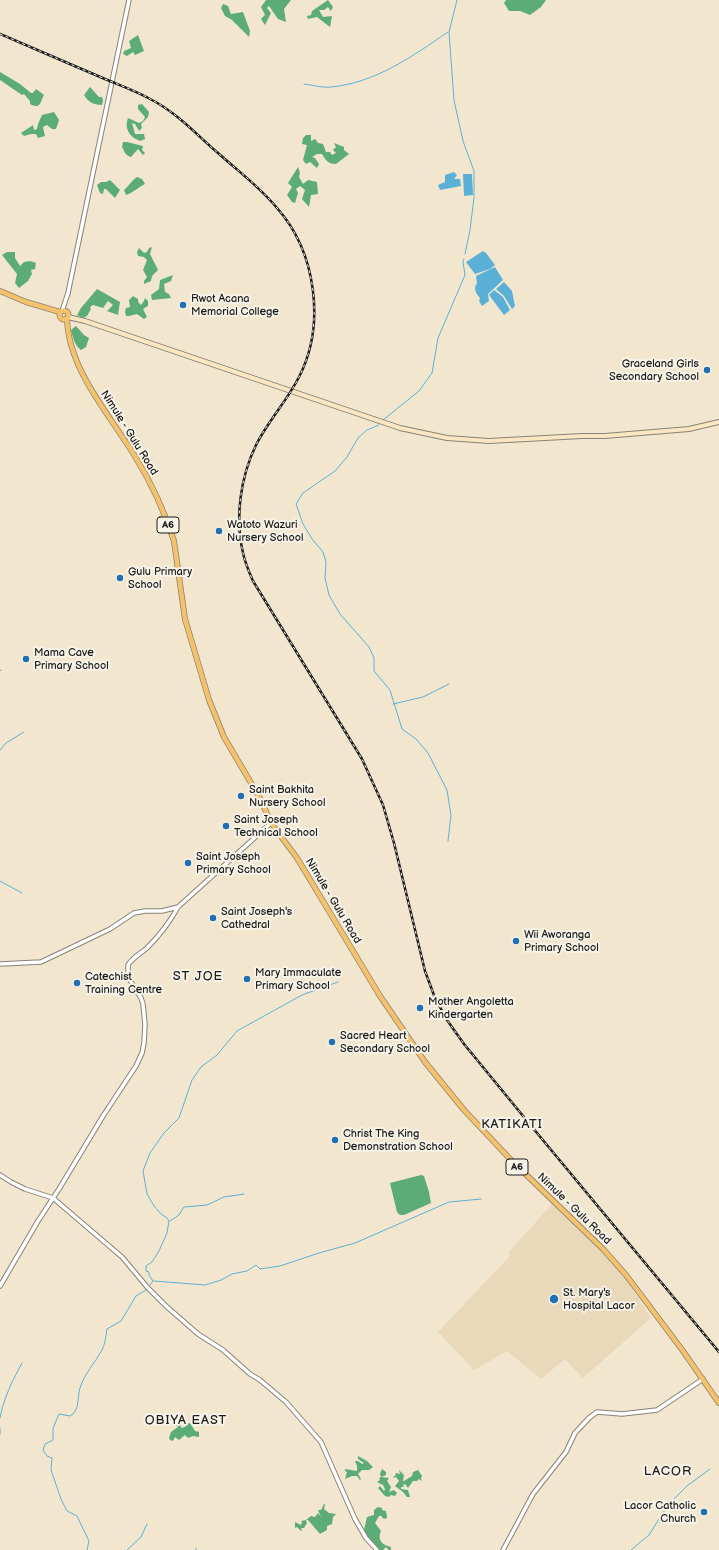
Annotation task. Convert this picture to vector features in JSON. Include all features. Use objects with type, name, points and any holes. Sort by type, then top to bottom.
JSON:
[{"type":"main road","points":[[0,291],[19,300],[268,382],[393,426],[447,438],[489,441],[605,436],[689,429],[719,422]]},
{"type":"main road","name":"Nimule - Gulu Road","points":[[64,315],[67,330],[77,360],[88,384],[136,458],[147,477],[165,516],[174,541],[185,620],[209,700],[224,737],[261,800],[271,822],[297,858],[380,996],[425,1062],[495,1145],[607,1253],[660,1319],[719,1403]]},
{"type":"street","points":[[64,315],[129,0]]},
{"type":"street","points":[[0,1286],[38,1221],[136,1066],[142,1053],[145,1024],[143,1004],[128,977],[128,965],[159,935],[165,925],[173,917],[178,907],[271,822]]},
{"type":"street","points":[[0,964],[41,962],[110,928],[134,913],[145,911],[162,911],[178,907]]},
{"type":"street","points":[[0,1175],[25,1189],[53,1198],[122,1257],[148,1288],[198,1334],[223,1350],[250,1374],[275,1392],[311,1430],[324,1447],[361,1531],[377,1550]]},
{"type":"street","points":[[503,1550],[533,1494],[566,1452],[575,1433],[589,1418],[597,1412],[622,1414],[657,1410],[703,1379]]},
{"type":"shaded area","name":"St. Mary's Hospital Lacor","points":[[552,1204],[608,1258],[627,1281],[651,1318],[583,1378],[565,1359],[541,1379],[507,1351],[474,1370],[438,1332],[509,1257],[509,1252]]},
{"type":"green space","points":[[266,0],[291,0],[284,9],[286,22],[278,19],[269,6],[267,8],[271,13],[265,25],[261,19],[265,15],[261,7]]},
{"type":"green space","points":[[328,0],[333,7],[331,11],[328,7],[324,10],[319,10],[323,17],[332,16],[330,27],[317,17],[308,19],[307,16],[311,15],[312,11]]},
{"type":"green space","points":[[506,0],[546,0],[541,7],[530,15],[520,11],[509,11],[504,3]]},
{"type":"green space","points":[[223,4],[228,6],[231,14],[243,12],[250,31],[249,37],[232,20],[225,16],[221,8]]},
{"type":"green space","points":[[138,35],[144,51],[135,55],[133,52],[127,56],[123,54],[124,51],[131,48],[129,41]]},
{"type":"green space","points":[[0,72],[20,84],[31,93],[33,93],[36,89],[44,95],[40,104],[38,106],[34,106],[30,104],[30,101],[24,94],[22,95],[0,80]]},
{"type":"green space","points":[[90,87],[99,97],[102,97],[102,105],[92,103],[87,100],[84,95]]},
{"type":"green space","points":[[142,104],[149,112],[148,117],[141,124],[142,128],[139,131],[135,124],[132,123],[135,134],[144,134],[145,139],[140,141],[130,135],[127,129],[127,122],[128,118],[139,123],[143,121],[145,117],[138,109],[138,105]]},
{"type":"green space","points":[[54,112],[59,120],[56,129],[52,129],[47,125],[43,127],[45,136],[38,138],[36,134],[24,136],[21,133],[33,125],[34,130],[37,129],[42,115]]},
{"type":"green space","points":[[306,135],[311,135],[311,141],[315,139],[318,143],[323,144],[326,152],[330,152],[332,155],[336,153],[333,150],[336,147],[334,143],[344,147],[344,150],[349,154],[336,164],[328,162],[322,154],[317,154],[312,157],[315,158],[319,164],[317,168],[310,162],[306,164],[303,160],[307,145],[302,144],[303,138]]},
{"type":"green space","points":[[123,142],[143,146],[142,150],[145,153],[143,155],[138,149],[131,157],[128,156],[122,147]]},
{"type":"green space","points":[[298,167],[300,173],[299,177],[303,184],[308,180],[317,182],[318,194],[311,195],[309,207],[302,199],[305,190],[300,186],[296,189],[298,193],[295,203],[292,202],[287,195],[292,187],[288,183]]},
{"type":"green space","points":[[137,177],[142,179],[145,184],[126,195],[124,190]]},
{"type":"green space","points":[[110,180],[120,190],[115,198],[106,189],[104,189],[103,194],[100,193],[97,185],[101,182]]},
{"type":"green space","points":[[152,247],[150,254],[158,270],[152,276],[151,281],[144,284],[147,277],[143,270],[147,260],[144,257],[138,256],[137,252],[139,248],[144,253],[147,252],[149,248]]},
{"type":"green space","points":[[7,252],[15,252],[15,258],[20,266],[24,262],[30,261],[36,263],[35,269],[31,270],[32,274],[28,281],[19,288],[15,283],[17,274],[2,255]]},
{"type":"green space","points":[[173,275],[171,281],[164,284],[165,292],[169,294],[171,298],[152,300],[151,295],[159,289],[160,280]]},
{"type":"green space","points":[[97,289],[120,302],[118,315],[107,311],[113,305],[108,301],[103,308],[93,305],[90,307],[91,309],[87,316],[83,318],[77,315]]},
{"type":"green space","points":[[133,296],[138,299],[138,302],[141,305],[145,298],[148,301],[148,306],[143,309],[147,317],[144,319],[137,314],[126,316],[126,308],[130,307],[129,300]]},
{"type":"green space","points":[[76,326],[89,338],[86,347],[81,350],[75,343],[71,330]]},
{"type":"green space","points":[[421,1175],[424,1176],[431,1203],[404,1215],[400,1215],[397,1212],[390,1183]]},
{"type":"green space","points":[[173,1418],[176,1421],[181,1421],[181,1428],[190,1423],[195,1431],[199,1432],[199,1437],[193,1436],[188,1438],[185,1435],[179,1440],[175,1437],[173,1441],[170,1440],[169,1438],[171,1432],[178,1427],[172,1420]]},
{"type":"green space","points":[[358,1456],[367,1461],[373,1467],[369,1470],[362,1470],[358,1474],[361,1479],[360,1480],[357,1476],[352,1476],[345,1479],[347,1472],[345,1469],[357,1471],[355,1461],[362,1464],[364,1463],[358,1459]]},
{"type":"green space","points":[[382,1469],[386,1472],[386,1475],[381,1477],[380,1474]]},
{"type":"green space","points":[[399,1470],[404,1475],[403,1481],[412,1476],[413,1472],[418,1470],[422,1476],[422,1481],[419,1479],[417,1481],[413,1481],[408,1488],[405,1484],[403,1485],[404,1487],[401,1487],[401,1489],[408,1490],[410,1497],[407,1497],[395,1486],[399,1481],[396,1477],[393,1477],[396,1473],[400,1474]]},
{"type":"green space","points":[[381,1477],[389,1478],[387,1481],[391,1487],[389,1492],[394,1490],[397,1493],[395,1496],[385,1496],[378,1488],[380,1486],[384,1491],[385,1489],[383,1485],[377,1482]]},
{"type":"green space","points":[[324,1504],[324,1509],[329,1513],[336,1514],[333,1517],[332,1524],[327,1526],[327,1530],[320,1534],[308,1520],[306,1520],[311,1516],[315,1517],[318,1513],[321,1517],[318,1510],[321,1510]]},
{"type":"green space","points":[[378,1507],[386,1511],[387,1517],[386,1519],[379,1516],[375,1523],[381,1531],[381,1542],[391,1547],[391,1550],[386,1547],[383,1550],[378,1550],[372,1542],[370,1542],[366,1535],[367,1533],[366,1534],[364,1530],[367,1517],[374,1515],[374,1510]]},
{"type":"green space","points":[[306,1520],[307,1523],[304,1528],[301,1528],[302,1531],[297,1527],[295,1528],[295,1522],[301,1525],[301,1521]]},
{"type":"water","points":[[454,172],[457,175],[454,179],[460,179],[461,186],[440,190],[438,185],[445,182],[445,175]]},
{"type":"water","points":[[463,174],[472,174],[473,195],[464,196]]},
{"type":"water","points":[[483,251],[495,265],[490,269],[475,274],[466,262]]},
{"type":"water","points":[[495,267],[503,280],[488,294],[489,301],[482,306],[475,289],[477,283],[476,276]]},
{"type":"water","points":[[504,282],[512,291],[515,306],[512,309],[504,296],[496,289]]},
{"type":"water","points":[[494,290],[503,297],[510,310],[504,315],[489,295]]},
{"type":"waterway","points":[[457,0],[449,32],[454,100],[463,141],[474,171],[474,198],[465,254]]},
{"type":"waterway","points":[[304,84],[331,87],[363,80],[393,67],[448,32]]},
{"type":"waterway","points":[[383,420],[419,391],[432,373],[438,338],[465,275],[464,259]]},
{"type":"waterway","points":[[379,425],[367,430],[358,438],[347,457],[335,471],[303,493],[296,504],[303,524],[312,539],[323,552],[326,562],[325,578],[329,595],[340,614],[369,647],[374,658],[374,671],[390,690],[402,729],[416,739],[428,753],[447,790],[451,815],[448,841]]},
{"type":"waterway","points":[[393,704],[423,697],[449,684]]},
{"type":"waterway","points":[[0,750],[6,743],[24,732]]},
{"type":"waterway","points":[[0,881],[22,893]]},
{"type":"waterway","points":[[150,1285],[153,1281],[149,1275],[149,1272],[146,1271],[146,1266],[152,1262],[159,1251],[167,1233],[169,1221],[154,1206],[147,1194],[143,1171],[150,1153],[164,1133],[179,1118],[192,1080],[201,1067],[217,1055],[237,1031],[302,995],[338,982]]},
{"type":"waterway","points":[[170,1221],[179,1215],[184,1207],[207,1205],[224,1197],[244,1194]]},
{"type":"waterway","points":[[154,1281],[205,1285],[221,1280],[232,1274],[247,1271],[256,1265],[260,1269],[280,1266],[355,1243],[449,1202],[481,1199]]},
{"type":"waterway","points":[[87,1550],[89,1541],[77,1516],[67,1511],[61,1499],[51,1470],[52,1458],[47,1456],[43,1450],[45,1444],[53,1440],[53,1428],[59,1414],[70,1416],[77,1408],[82,1383],[102,1350],[105,1343],[107,1329],[121,1321],[136,1296],[146,1290]]},
{"type":"waterway","points":[[0,1418],[3,1404],[22,1363]]},
{"type":"waterway","points":[[0,1428],[0,1434]]},
{"type":"waterway","points":[[631,1550],[649,1535],[668,1505],[687,1486],[710,1469]]},
{"type":"waterway","points":[[127,1550],[141,1537],[147,1524]]},
{"type":"railway","points":[[0,34],[146,96],[170,111],[270,200],[290,226],[301,246],[313,289],[314,312],[312,334],[307,356],[299,377],[261,436],[246,471],[240,498],[239,526],[243,553],[247,567],[253,581],[362,759],[383,805],[394,843],[425,971],[435,998],[447,1020],[464,1044],[719,1352]]},
{"type":"place","name":"Rwot Acana Memorial College","points":[[183,305]]},
{"type":"place","name":"Graceland Girls Secondary School","points":[[707,370]]},
{"type":"place","name":"Watoto Wazuri Nursery School","points":[[219,531]]},
{"type":"place","name":"Gulu Primary School","points":[[120,578]]},
{"type":"place","name":"Mama Cave Primary School","points":[[26,659]]},
{"type":"place","name":"Saint Bakhita Nursery School","points":[[241,796]]},
{"type":"place","name":"Saint Joseph Technical School","points":[[226,826]]},
{"type":"place","name":"Saint Joseph Primary School","points":[[188,863]]},
{"type":"place","name":"Saint Joseph's Cathedral","points":[[213,918]]},
{"type":"place","name":"Wii Aworanga Primary School","points":[[516,941]]},
{"type":"place","name":"Mary Immaculate Primary School","points":[[247,979]]},
{"type":"place","name":"Catechist Training Centre","points":[[77,983]]},
{"type":"place","name":"Mother Angoletta Kindergarten","points":[[420,1008]]},
{"type":"place","name":"Sacred Heart Secondary School","points":[[332,1042]]},
{"type":"place","name":"Christ The King Demonstration School","points":[[335,1140]]},
{"type":"place","name":"St. Mary's Hospital Lacor","points":[[554,1299]]},
{"type":"place","name":"Lacor Catholic Church","points":[[704,1512]]},
{"type":"district","name":"ST JOE","points":[[198,977]]},
{"type":"district","name":"KATIKATI","points":[[512,1125]]},
{"type":"district","name":"OBIYA EAST","points":[[186,1421]]},
{"type":"district","name":"LACOR","points":[[668,1472]]}]
